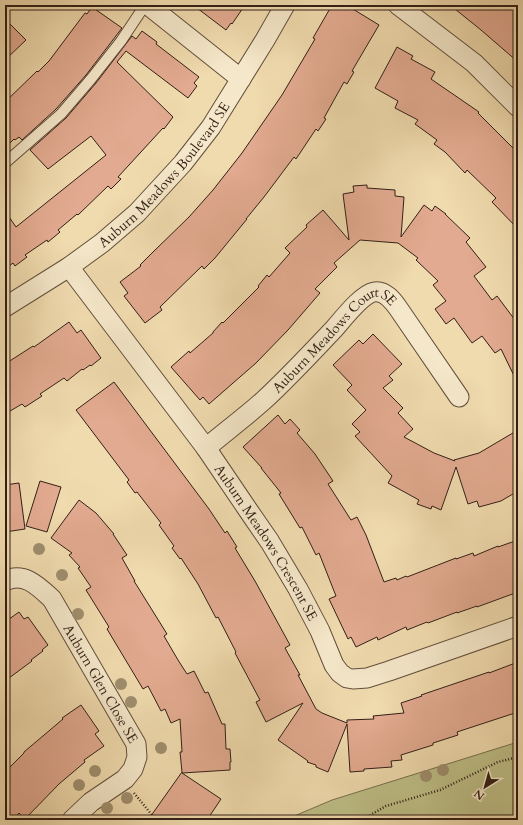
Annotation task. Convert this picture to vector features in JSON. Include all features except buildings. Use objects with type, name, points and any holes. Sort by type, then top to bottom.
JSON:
[{"type":"street","points":[[147,5],[241,79]]},
{"type":"street","name":"Auburn Meadows Boulevard SE","points":[[5,307],[69,267],[102,243],[137,213],[183,163],[211,127],[285,5]]},
{"type":"street","points":[[398,5],[474,63],[518,107]]},
{"type":"street","name":"Auburn Meadows Crescent SE","points":[[69,267],[206,448],[259,526],[286,567],[320,630],[334,665],[343,676],[353,679],[367,678],[518,626]]},
{"type":"street","name":"Auburn Meadows Court SE","points":[[206,448],[263,401],[358,302],[374,292],[384,294],[391,299],[459,397]]},
{"type":"street","name":"Auburn Glen Close SE","points":[[5,581],[12,578],[25,578],[35,584],[52,599],[136,744],[137,757],[133,769],[125,779],[91,802],[72,820]]},
{"type":"lane","points":[[5,163],[61,114],[121,41],[147,5]]},
{"type":"path","points":[[362,820],[386,806],[440,790],[498,762],[518,757]]},
{"type":"path","points":[[125,779],[134,794],[156,820]]},
{"type":"green space","points":[[518,742],[518,820],[285,820],[332,800]]}]
